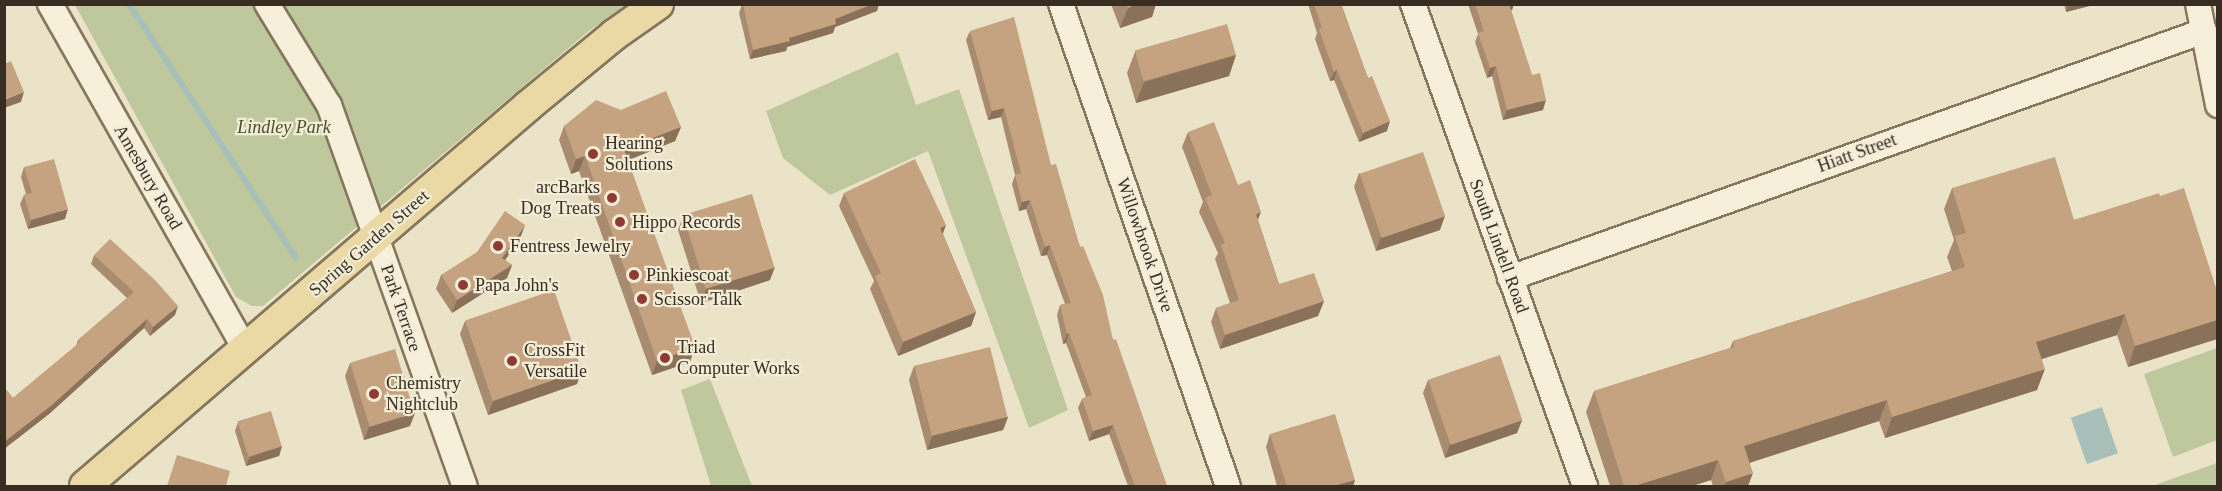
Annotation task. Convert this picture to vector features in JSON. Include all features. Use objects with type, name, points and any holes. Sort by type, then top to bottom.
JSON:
[{"type":"main road","name":"Spring Garden Street","points":[[85,486],[528,105],[614,35],[657,4]]},
{"type":"street","name":"Amesbury Road","points":[[50,4],[245,349]]},
{"type":"street","name":"Park Terrace","points":[[267,4],[329,105],[465,486]]},
{"type":"street","name":"Willowbrook Drive","points":[[1061,4],[1228,486]]},
{"type":"street","name":"South Lindell Road","points":[[1413,4],[1585,486]]},
{"type":"street","points":[[2198,4],[2217,105]]},
{"type":"street","name":"Hiatt Street","points":[[1510,278],[2204,31]]},
{"type":"green space","name":"Lindley Park","points":[[75,5],[627,5],[590,30],[263,306],[252,306],[236,297]]},
{"type":"green space","points":[[898,52],[916,105],[959,89],[1068,410],[1029,428],[928,151],[830,195],[783,158],[766,111]]},
{"type":"green space","points":[[2217,348],[2217,440],[2173,457],[2144,374]]},
{"type":"green space","points":[[710,379],[752,486],[711,486],[681,390]]},
{"type":"green space","points":[[2217,463],[2217,486],[2152,486]]},
{"type":"water","points":[[2102,407],[2118,453],[2087,464],[2071,418]]},
{"type":"building","points":[[743,4],[873,4],[835,19],[836,24],[789,38],[790,41],[753,50]]},
{"type":"building","points":[[1314,4],[1341,4],[1368,78],[1372,76],[1390,121],[1363,133],[1337,70],[1334,72],[1319,29],[1322,28]]},
{"type":"building","points":[[1475,4],[1509,4],[1532,75],[1540,73],[1546,100],[1507,110],[1496,66],[1490,68],[1478,33],[1484,31]]},
{"type":"building","points":[[1014,17],[1051,165],[1056,164],[1080,247],[1083,246],[1103,295],[1113,340],[1116,339],[1167,486],[1135,486],[1113,425],[1093,431],[1082,399],[1092,395],[1069,333],[1067,334],[1060,305],[1071,303],[1050,245],[1045,247],[1030,200],[1022,202],[1015,175],[1021,173],[1004,108],[992,111],[970,31]]},
{"type":"building","points":[[1227,24],[1236,55],[1144,81],[1135,50]]},
{"type":"building","points":[[11,61],[24,92],[4,100],[4,64]]},
{"type":"building","points":[[666,91],[681,127],[624,149],[695,347],[657,361],[585,156],[576,159],[564,126],[596,100],[621,110]]},
{"type":"building","points":[[1214,122],[1238,185],[1250,180],[1261,212],[1256,214],[1279,284],[1314,273],[1324,301],[1225,335],[1216,308],[1239,300],[1221,245],[1225,243],[1205,198],[1212,195],[1188,132]]},
{"type":"building","points":[[1423,152],[1445,216],[1382,238],[1360,174]]},
{"type":"building","points":[[2055,157],[2074,220],[2159,193],[2160,196],[2184,188],[2217,291],[2217,320],[2135,346],[2125,314],[2036,342],[2045,369],[1892,417],[1887,400],[1744,446],[1753,473],[1726,482],[1718,460],[1634,486],[1624,486],[1594,391],[1734,347],[1733,341],[1965,267],[1955,236],[1966,233],[1952,188]]},
{"type":"building","points":[[54,159],[68,209],[31,220],[24,195],[32,193],[24,167]]},
{"type":"building","points":[[915,159],[946,225],[940,228],[976,312],[903,342],[875,276],[881,273],[844,193]]},
{"type":"building","points":[[752,194],[775,268],[706,289],[683,215]]},
{"type":"building","points":[[505,211],[525,225],[502,258],[512,265],[457,300],[441,275],[477,252]]},
{"type":"building","points":[[110,239],[155,280],[178,306],[153,327],[147,319],[52,405],[4,442],[4,387],[13,398],[80,342],[78,340],[134,292],[94,255]]},
{"type":"building","points":[[554,290],[582,370],[493,401],[465,321]]},
{"type":"building","points":[[990,347],[1007,417],[932,436],[914,366]]},
{"type":"building","points":[[395,349],[415,413],[370,427],[350,363]]},
{"type":"building","points":[[1500,355],[1522,420],[1451,445],[1428,380]]},
{"type":"building","points":[[271,411],[282,446],[248,457],[238,421]]},
{"type":"building","points":[[1335,414],[1355,480],[1333,486],[1287,486],[1270,434]]},
{"type":"building","points":[[177,455],[230,471],[226,486],[167,486]]},
{"type":"waterway","points":[[129,4],[295,257]]},
{"type":"place","name":"Hearing Solutions","points":[[593,154]]},
{"type":"place","name":"arcBarks Dog Treats","points":[[612,198]]},
{"type":"place","name":"Hippo Records","points":[[620,222]]},
{"type":"place","name":"Fentress Jewelry","points":[[498,246]]},
{"type":"place","name":"Pinkiescoat","points":[[634,275]]},
{"type":"place","name":"Papa John's","points":[[463,285]]},
{"type":"place","name":"Scissor Talk","points":[[642,299]]},
{"type":"place","name":"Triad Computer Works","points":[[665,358]]},
{"type":"place","name":"CrossFit Versatile","points":[[512,361]]},
{"type":"place","name":"Chemistry Nightclub","points":[[374,394]]}]
